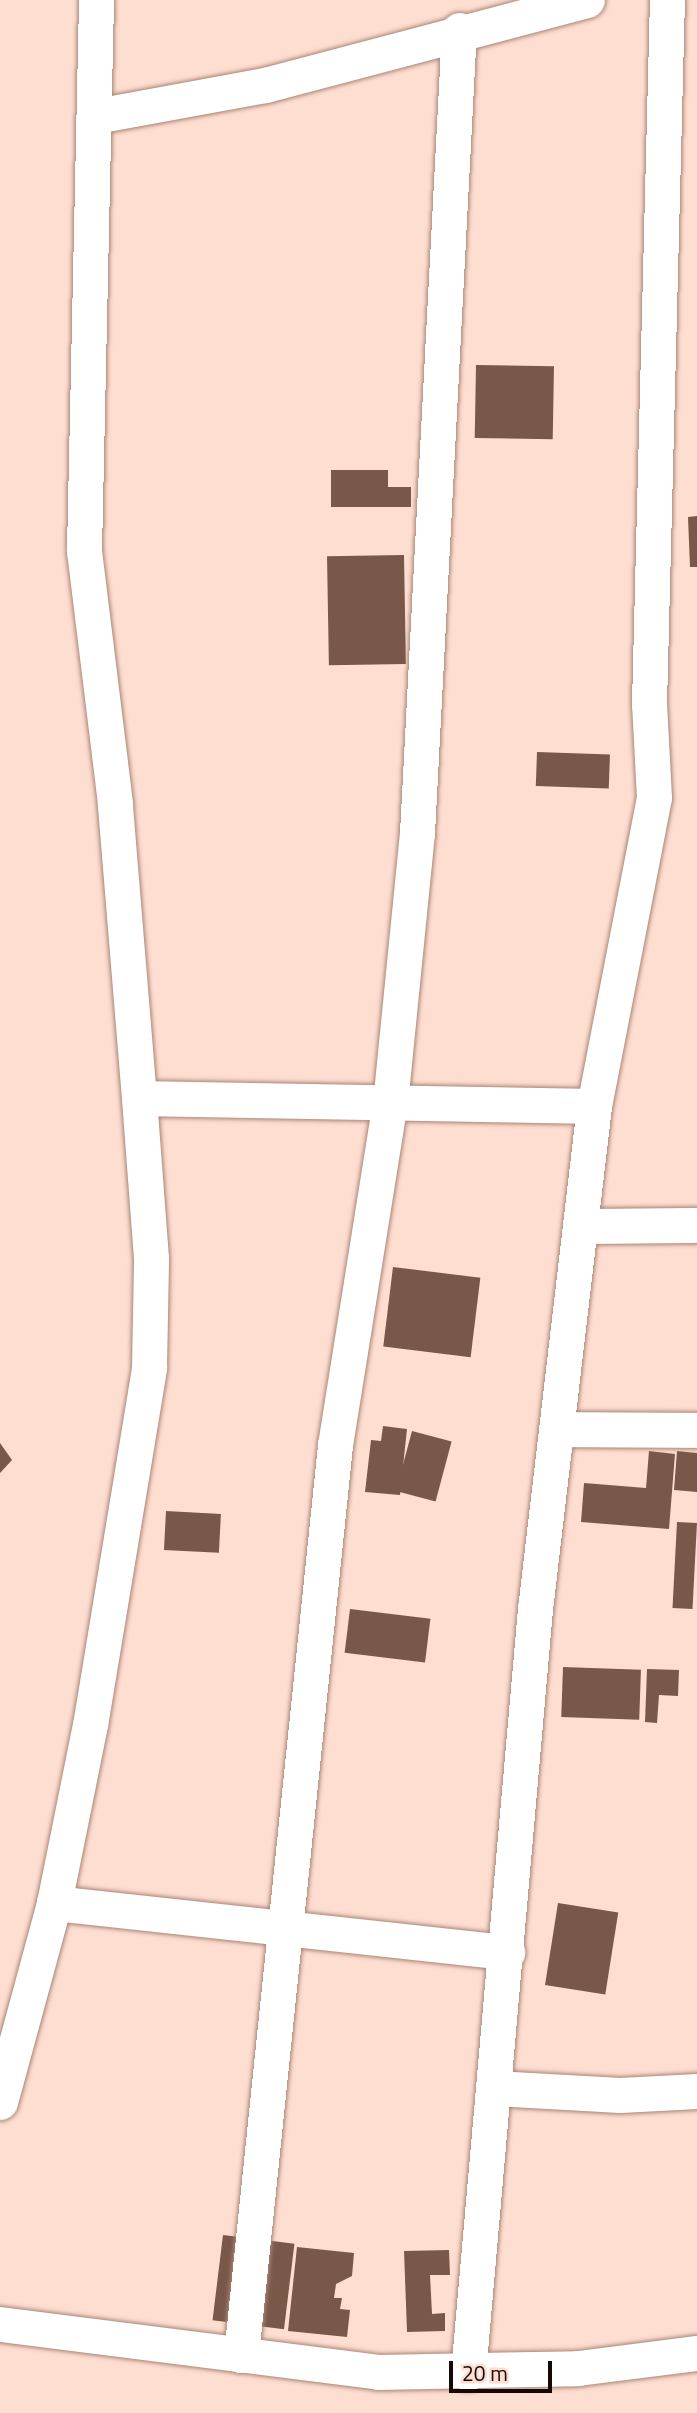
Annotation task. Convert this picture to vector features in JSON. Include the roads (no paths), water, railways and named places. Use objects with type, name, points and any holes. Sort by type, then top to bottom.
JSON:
[{"type":"street","points":[[0,2102],[54,1902],[149,1367],[151,1258],[139,1098],[115,803],[84,551],[96,116],[96,0]]},
{"type":"street","points":[[96,116],[265,85],[459,30],[587,0]]},
{"type":"street","points":[[468,2373],[557,1429],[594,1106],[654,798],[649,704],[667,0]]},
{"type":"street","points":[[241,2355],[281,1924],[335,1445],[390,1102],[417,833],[459,30]]},
{"type":"street","points":[[139,1098],[594,1106]]},
{"type":"street","points":[[581,1226],[697,1225]]},
{"type":"street","points":[[557,1429],[697,1430]]},
{"type":"street","points":[[54,1902],[281,1924],[507,1952]]},
{"type":"street","points":[[494,2088],[620,2095],[697,2091]]},
{"type":"street","points":[[0,2324],[379,2372],[468,2373],[697,2353]]}]
